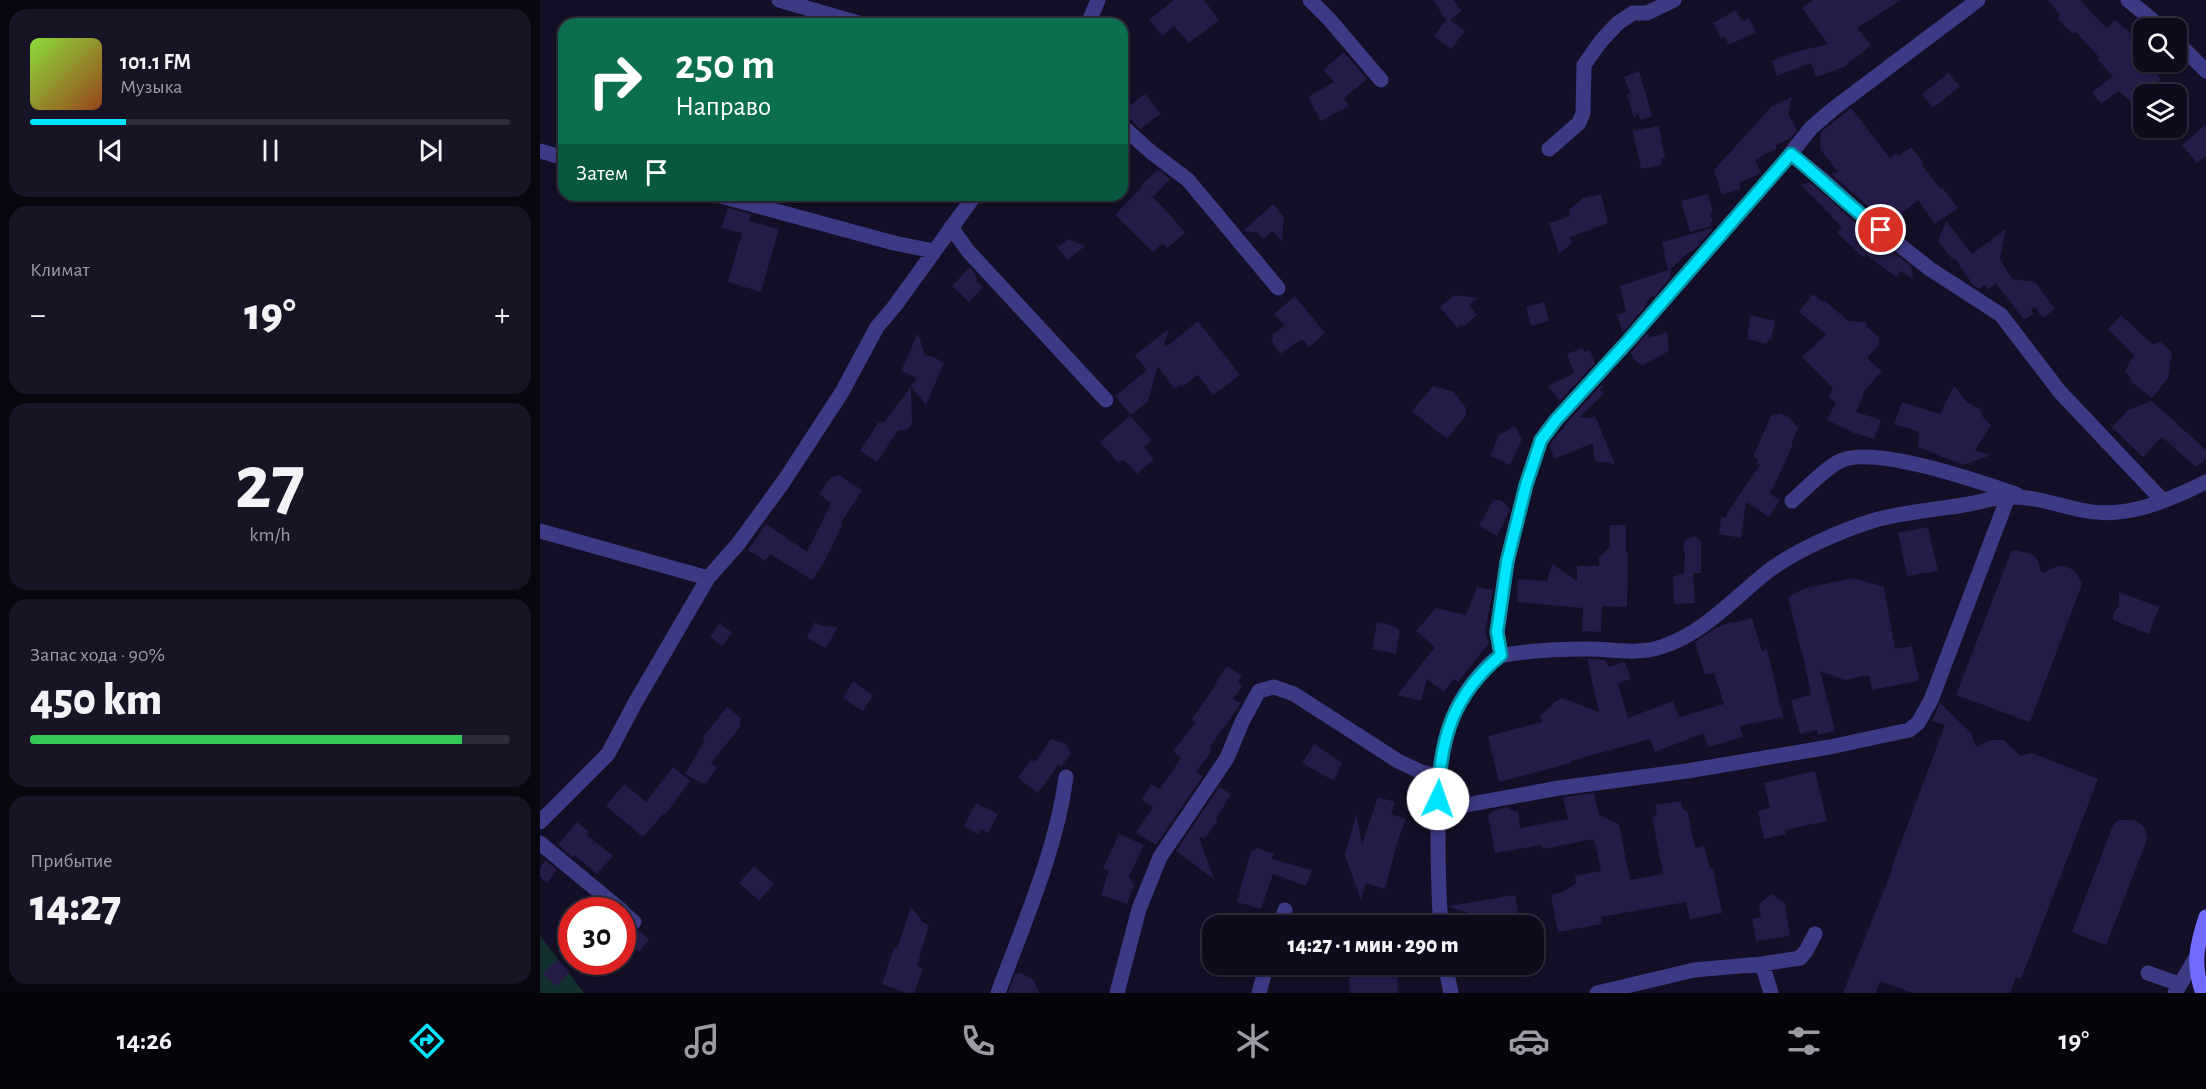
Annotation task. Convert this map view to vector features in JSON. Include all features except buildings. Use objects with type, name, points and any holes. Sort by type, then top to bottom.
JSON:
[{"type":"main road","points":[[2203,993],[2195,959],[2206,917]]},
{"type":"street","points":[[779,0],[841,18]]},
{"type":"street","points":[[1090,18],[1098,0]]},
{"type":"street","points":[[1310,0],[1381,80]]},
{"type":"street","points":[[1549,149],[1579,123],[1583,114],[1584,65],[1601,40],[1618,23],[1633,14],[1647,13],[1674,0]]},
{"type":"street","points":[[1501,655],[1497,632],[1507,562],[1526,485],[1541,440],[1556,420],[1791,154],[1811,128],[1978,0]]},
{"type":"street","points":[[2128,0],[2150,18]]},
{"type":"street","points":[[2187,52],[2206,71]]},
{"type":"street","points":[[1128,132],[1150,152],[1188,180],[1278,288]]},
{"type":"street","points":[[540,151],[558,156]]},
{"type":"street","points":[[1791,154],[1865,218],[1930,268],[2001,315],[2060,392],[2163,501]]},
{"type":"street","points":[[739,201],[894,243],[934,251]]},
{"type":"street","points":[[540,822],[608,754],[708,578],[738,544],[783,481],[842,392],[877,327],[970,201]]},
{"type":"street","points":[[951,227],[968,251],[1106,400]]},
{"type":"street","points":[[1792,501],[1839,462],[1852,457],[1873,457],[1922,466],[2030,499],[2106,514],[2163,501],[2206,482]]},
{"type":"street","points":[[1440,915],[1437,881],[1438,776],[1443,746],[1453,714],[1471,684],[1501,655],[1589,649],[1618,652],[1658,649],[1694,633],[1770,570],[1849,529],[1911,511],[1960,506],[2008,497],[2030,499]]},
{"type":"street","points":[[1438,810],[1559,788],[1688,771],[1830,747],[1909,730],[1918,723],[1930,700],[1980,575],[2008,497]]},
{"type":"street","points":[[540,531],[708,578]]},
{"type":"street","points":[[1117,993],[1139,909],[1160,857],[1217,774],[1259,691],[1274,687],[1294,694],[1398,760],[1421,772],[1438,776]]},
{"type":"street","points":[[998,993],[1028,917],[1063,800],[1066,777]]},
{"type":"street","points":[[540,843],[604,897]]},
{"type":"street","points":[[1283,915],[1285,910]]},
{"type":"street","points":[[1597,993],[1642,988],[1694,970],[1800,958],[1812,943],[1815,934]]},
{"type":"street","points":[[2148,973],[2177,988],[2195,959]]},
{"type":"street","points":[[1762,964],[1771,993]]},
{"type":"street","points":[[1259,993],[1264,975]]},
{"type":"street","points":[[1447,975],[1451,993]]},
{"type":"green space","points":[[540,936],[558,959],[558,975],[570,975],[584,993],[540,993]]},
{"type":"route","points":[[1438,799],[1438,773],[1443,746],[1453,714],[1471,684],[1501,655],[1497,632],[1507,562],[1526,485],[1541,440],[1556,420],[1791,154],[1881,230]]}]
